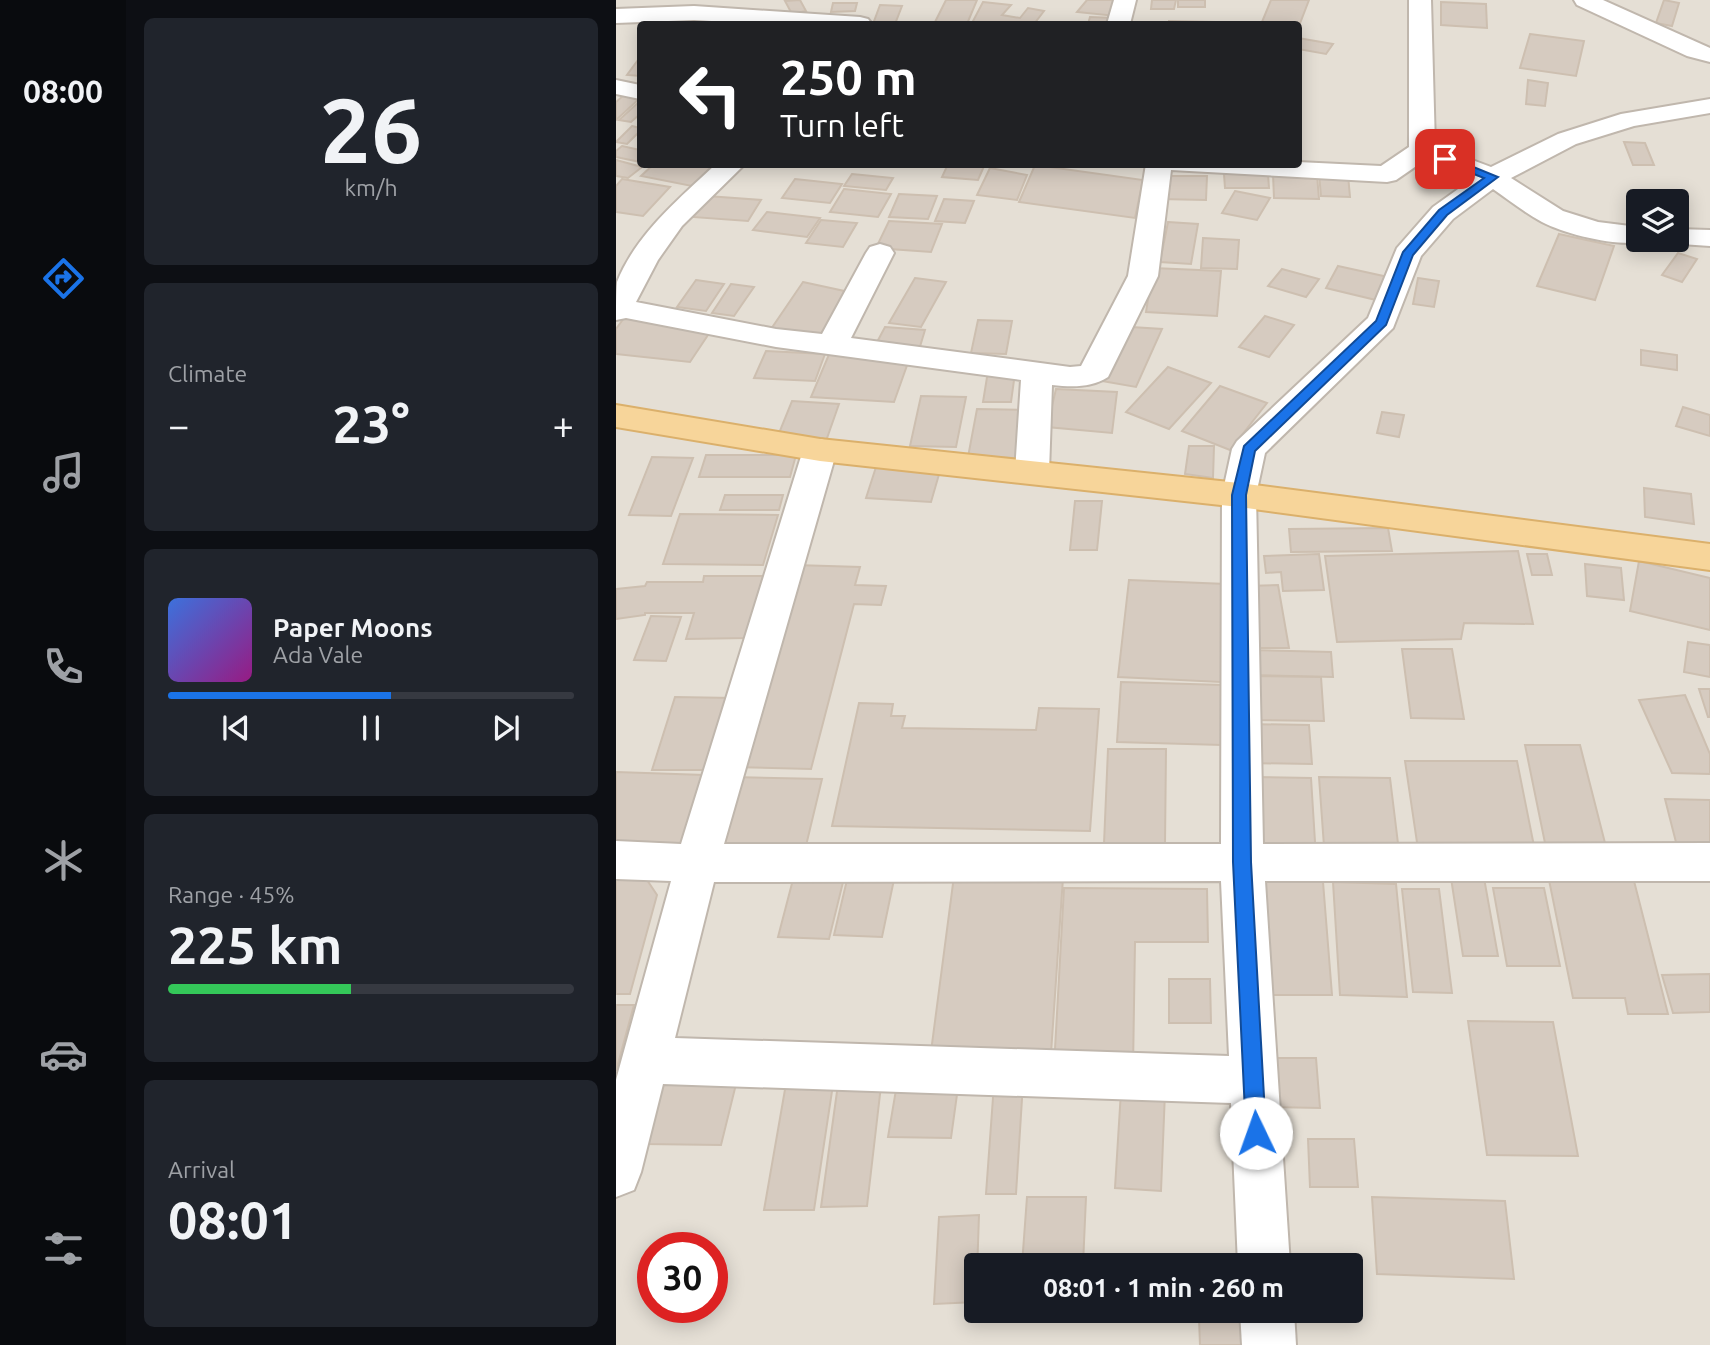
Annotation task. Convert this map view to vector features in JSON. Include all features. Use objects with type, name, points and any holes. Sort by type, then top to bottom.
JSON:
[{"type":"main road","points":[[616,416],[820,450],[1239,495],[1710,557]]},
{"type":"street","points":[[1120,21],[1125,0]]},
{"type":"street","points":[[1420,0],[1422,150]]},
{"type":"street","points":[[1585,0],[1695,51],[1710,55]]},
{"type":"street","points":[[616,16],[694,13],[815,21]]},
{"type":"street","points":[[616,87],[637,91]]},
{"type":"street","points":[[1263,1253],[1242,862],[1239,495],[1249,449],[1382,322],[1407,254],[1443,213],[1492,177],[1567,139],[1630,119],[1710,106]]},
{"type":"street","points":[[1262,168],[1387,174],[1422,150]]},
{"type":"street","points":[[1422,150],[1492,177],[1553,217],[1595,230],[1626,234]]},
{"type":"street","points":[[728,168],[630,258],[617,309],[776,338],[1070,377],[1089,375],[1097,370],[1143,276],[1158,168]]},
{"type":"street","points":[[1689,237],[1710,238]]},
{"type":"street","points":[[832,345],[880,253]]},
{"type":"street","points":[[1032,472],[1037,371]]},
{"type":"street","points":[[616,1172],[697,863],[820,450]]},
{"type":"street","points":[[616,860],[697,863],[1710,862]]},
{"type":"street","points":[[645,1060],[1253,1080]]},
{"type":"street","points":[[1268,1323],[1269,1345]]},
{"type":"shaded area","points":[[616,0],[1710,0],[1710,1345],[616,1345]]},
{"type":"building","points":[[800,0],[806,11],[792,14],[785,1]]},
{"type":"building","points":[[946,0],[977,0],[968,21],[936,21]]},
{"type":"building","points":[[1087,0],[1121,0],[1116,16],[1077,12]]},
{"type":"building","points":[[1152,0],[1176,0],[1174,9],[1151,9]]},
{"type":"building","points":[[1178,0],[1205,0],[1205,7],[1178,7]]},
{"type":"building","points":[[1271,0],[1309,0],[1301,21],[1262,21]]},
{"type":"building","points":[[1664,0],[1679,3],[1672,26],[1656,23]]},
{"type":"building","points":[[983,2],[1011,5],[1002,15],[1020,18],[1028,8],[1044,11],[1036,21],[973,21]]},
{"type":"building","points":[[1441,2],[1486,4],[1487,28],[1441,25]]},
{"type":"building","points":[[833,3],[857,3],[855,11],[831,12]]},
{"type":"building","points":[[880,5],[902,6],[896,21],[874,21]]},
{"type":"building","points":[[1090,17],[1114,18],[1114,21],[1089,21]]},
{"type":"building","points":[[1530,34],[1584,41],[1576,76],[1520,68]]},
{"type":"building","points":[[1302,39],[1333,44],[1326,54],[1302,50]]},
{"type":"building","points":[[637,61],[637,76],[627,75]]},
{"type":"building","points":[[1528,80],[1548,83],[1545,106],[1526,104]]},
{"type":"building","points":[[625,94],[637,97],[637,101],[616,120],[616,102]]},
{"type":"building","points":[[637,104],[637,117],[631,122],[619,120]]},
{"type":"building","points":[[632,126],[637,127],[637,134],[627,144],[616,142]]},
{"type":"building","points":[[1624,142],[1645,143],[1654,165],[1633,165]]},
{"type":"building","points":[[622,146],[637,149],[637,161],[616,157],[616,151]]},
{"type":"building","points":[[616,160],[641,168],[628,178],[616,176]]},
{"type":"building","points":[[650,168],[717,168],[697,187],[641,176]]},
{"type":"building","points":[[946,168],[983,168],[978,180],[942,177]]},
{"type":"building","points":[[990,168],[1027,175],[1017,200],[977,195]]},
{"type":"building","points":[[1034,168],[1057,168],[1143,180],[1135,218],[1019,202]]},
{"type":"building","points":[[852,174],[893,178],[886,190],[844,186]]},
{"type":"building","points":[[1224,174],[1268,174],[1269,188],[1225,188]]},
{"type":"building","points":[[1273,174],[1317,175],[1319,199],[1274,198]]},
{"type":"building","points":[[1319,174],[1348,175],[1350,197],[1321,196]]},
{"type":"building","points":[[1161,176],[1207,176],[1206,200],[1160,199]]},
{"type":"building","points":[[622,179],[670,187],[643,216],[616,212],[616,186]]},
{"type":"building","points":[[795,179],[842,184],[830,203],[782,198]]},
{"type":"building","points":[[844,189],[891,194],[878,217],[830,212]]},
{"type":"building","points":[[1235,191],[1270,198],[1257,220],[1222,213]]},
{"type":"building","points":[[899,194],[937,196],[928,219],[889,217]]},
{"type":"building","points":[[707,196],[761,200],[748,221],[692,217]]},
{"type":"building","points":[[944,199],[974,201],[965,223],[935,221]]},
{"type":"building","points":[[767,212],[820,218],[807,237],[753,230]]},
{"type":"building","points":[[821,220],[857,223],[843,247],[806,243]]},
{"type":"building","points":[[889,221],[942,224],[931,252],[876,248]]},
{"type":"building","points":[[1168,222],[1198,224],[1191,264],[1160,262]]},
{"type":"building","points":[[1559,234],[1614,246],[1595,300],[1537,286]]},
{"type":"building","points":[[1203,238],[1239,240],[1237,269],[1201,268]]},
{"type":"building","points":[[1678,253],[1697,259],[1682,282],[1662,275]]},
{"type":"building","points":[[1338,266],[1388,277],[1376,300],[1326,288]]},
{"type":"building","points":[[1153,268],[1221,271],[1217,316],[1146,312]]},
{"type":"building","points":[[1282,269],[1319,279],[1306,297],[1268,286]]},
{"type":"building","points":[[915,278],[946,282],[921,327],[889,323]]},
{"type":"building","points":[[1418,278],[1439,281],[1434,307],[1413,304]]},
{"type":"building","points":[[696,280],[724,284],[706,311],[677,307]]},
{"type":"building","points":[[803,282],[849,292],[821,340],[769,332]]},
{"type":"building","points":[[731,284],[754,287],[734,316],[712,313]]},
{"type":"building","points":[[627,314],[714,326],[690,362],[616,354],[616,329]]},
{"type":"building","points":[[1265,316],[1294,325],[1269,357],[1239,347]]},
{"type":"building","points":[[978,320],[1012,321],[1006,354],[971,353]]},
{"type":"building","points":[[885,327],[925,330],[919,350],[876,344]]},
{"type":"building","points":[[1131,327],[1162,329],[1136,387],[1102,381]]},
{"type":"building","points":[[1641,350],[1677,355],[1677,370],[1641,365]]},
{"type":"building","points":[[766,351],[825,354],[815,381],[754,378]]},
{"type":"building","points":[[830,352],[910,357],[894,402],[811,397]]},
{"type":"building","points":[[1168,367],[1211,383],[1169,429],[1126,412]]},
{"type":"building","points":[[988,371],[1015,373],[1011,402],[983,402]]},
{"type":"building","points":[[1220,386],[1267,403],[1230,450],[1182,431]]},
{"type":"building","points":[[1056,389],[1117,392],[1112,433],[1047,427]]},
{"type":"building","points":[[921,396],[966,397],[956,447],[910,446]]},
{"type":"building","points":[[792,401],[839,404],[826,441],[777,438]]},
{"type":"building","points":[[1683,407],[1710,415],[1710,436],[1676,426]]},
{"type":"building","points":[[977,409],[1026,410],[1018,458],[968,457]]},
{"type":"building","points":[[1382,412],[1404,415],[1399,437],[1377,433]]},
{"type":"building","points":[[1189,446],[1214,446],[1213,478],[1185,474]]},
{"type":"building","points":[[706,455],[796,455],[790,477],[699,477]]},
{"type":"building","points":[[652,457],[693,458],[671,516],[629,515]]},
{"type":"building","points":[[876,467],[940,471],[931,502],[866,498]]},
{"type":"building","points":[[1644,488],[1691,494],[1694,524],[1645,517]]},
{"type":"building","points":[[725,495],[783,495],[779,510],[720,510]]},
{"type":"building","points":[[1075,501],[1102,501],[1097,550],[1070,550]]},
{"type":"building","points":[[680,514],[778,515],[763,565],[663,564]]},
{"type":"building","points":[[1388,528],[1392,551],[1291,552],[1289,529]]},
{"type":"building","points":[[1518,551],[1533,624],[1464,623],[1461,639],[1337,642],[1325,556]]},
{"type":"building","points":[[1319,554],[1324,590],[1283,591],[1281,572],[1266,573],[1264,556]]},
{"type":"building","points":[[1527,554],[1547,554],[1552,575],[1532,575]]},
{"type":"building","points":[[1639,561],[1710,578],[1710,630],[1630,611]]},
{"type":"building","points":[[1585,564],[1621,568],[1624,600],[1587,596]]},
{"type":"building","points":[[795,565],[860,567],[855,585],[886,586],[881,605],[854,604],[811,769],[733,767]]},
{"type":"building","points":[[704,576],[763,576],[747,638],[686,639],[694,613],[645,613],[616,619],[616,589],[645,586],[647,582],[703,582]]},
{"type":"building","points":[[1129,580],[1226,584],[1221,682],[1118,677]]},
{"type":"building","points":[[1278,585],[1289,648],[1256,648],[1247,586]]},
{"type":"building","points":[[651,616],[681,617],[666,661],[634,660]]},
{"type":"building","points":[[1688,642],[1710,645],[1710,677],[1684,672]]},
{"type":"building","points":[[1402,649],[1452,649],[1464,719],[1411,718]]},
{"type":"building","points":[[1249,650],[1331,652],[1333,677],[1250,675]]},
{"type":"building","points":[[1251,676],[1321,677],[1324,721],[1252,720]]},
{"type":"building","points":[[1121,682],[1223,685],[1222,745],[1117,742]]},
{"type":"building","points":[[1699,689],[1710,689],[1710,717],[1708,717]]},
{"type":"building","points":[[1685,695],[1710,754],[1710,774],[1672,773],[1639,700]]},
{"type":"building","points":[[675,697],[733,698],[713,770],[652,770]]},
{"type":"building","points":[[859,703],[893,704],[891,716],[905,716],[902,728],[1036,730],[1039,708],[1099,709],[1090,831],[832,826]]},
{"type":"building","points":[[1247,724],[1309,725],[1312,764],[1247,763]]},
{"type":"building","points":[[1525,745],[1580,745],[1605,843],[1545,843]]},
{"type":"building","points":[[1108,749],[1166,749],[1165,844],[1104,844]]},
{"type":"building","points":[[1405,761],[1517,761],[1536,856],[1419,856]]},
{"type":"building","points":[[616,772],[704,775],[681,851],[616,849]]},
{"type":"building","points":[[732,777],[822,779],[804,854],[711,853]]},
{"type":"building","points":[[1252,777],[1311,778],[1316,858],[1254,856]]},
{"type":"building","points":[[1319,777],[1390,778],[1400,860],[1325,860]]},
{"type":"building","points":[[1665,799],[1710,800],[1710,855],[1679,854]]},
{"type":"building","points":[[850,867],[896,870],[882,937],[834,935]]},
{"type":"building","points":[[796,868],[846,870],[829,939],[778,937]]},
{"type":"building","points":[[616,871],[641,871],[657,895],[630,994],[616,994]]},
{"type":"building","points":[[954,876],[1063,878],[1050,1068],[929,1067]]},
{"type":"building","points":[[1451,878],[1484,878],[1498,956],[1463,956]]},
{"type":"building","points":[[1549,880],[1634,881],[1668,1014],[1628,1014],[1625,998],[1573,998]]},
{"type":"building","points":[[1256,882],[1323,882],[1332,995],[1262,995]]},
{"type":"building","points":[[1333,882],[1396,884],[1407,997],[1340,995]]},
{"type":"building","points":[[1064,888],[1207,889],[1208,942],[1135,942],[1133,1068],[1054,1067]]},
{"type":"building","points":[[1493,888],[1544,888],[1560,966],[1507,966]]},
{"type":"building","points":[[1402,889],[1439,889],[1452,993],[1413,992]]},
{"type":"building","points":[[1710,974],[1710,1012],[1673,1013],[1662,975]]},
{"type":"building","points":[[1169,979],[1210,979],[1211,1023],[1169,1023]]},
{"type":"building","points":[[616,1005],[634,1005],[616,1071]]},
{"type":"building","points":[[1468,1021],[1553,1022],[1578,1156],[1487,1155]]},
{"type":"building","points":[[1269,1058],[1316,1058],[1320,1108],[1271,1107]]},
{"type":"building","points":[[666,1071],[739,1072],[721,1145],[645,1144]]},
{"type":"building","points":[[839,1077],[882,1077],[867,1206],[821,1207]]},
{"type":"building","points":[[787,1078],[834,1078],[814,1210],[764,1210]]},
{"type":"building","points":[[898,1078],[959,1080],[951,1138],[888,1137]]},
{"type":"building","points":[[1023,1083],[1016,1194],[986,1194],[994,1084]]},
{"type":"building","points":[[1121,1091],[1165,1092],[1161,1191],[1115,1188]]},
{"type":"building","points":[[1308,1139],[1354,1139],[1358,1187],[1310,1187]]},
{"type":"building","points":[[1027,1197],[1086,1197],[1084,1253],[1023,1253]]},
{"type":"building","points":[[1372,1197],[1505,1201],[1514,1279],[1377,1274]]},
{"type":"building","points":[[979,1215],[978,1253],[964,1253],[964,1303],[934,1304],[939,1217]]},
{"type":"building","points":[[1199,1323],[1243,1323],[1244,1345],[1200,1345]]},
{"type":"route","points":[[1256,1133],[1242,862],[1239,495],[1249,449],[1382,322],[1407,254],[1443,213],[1492,177],[1445,159]]}]
